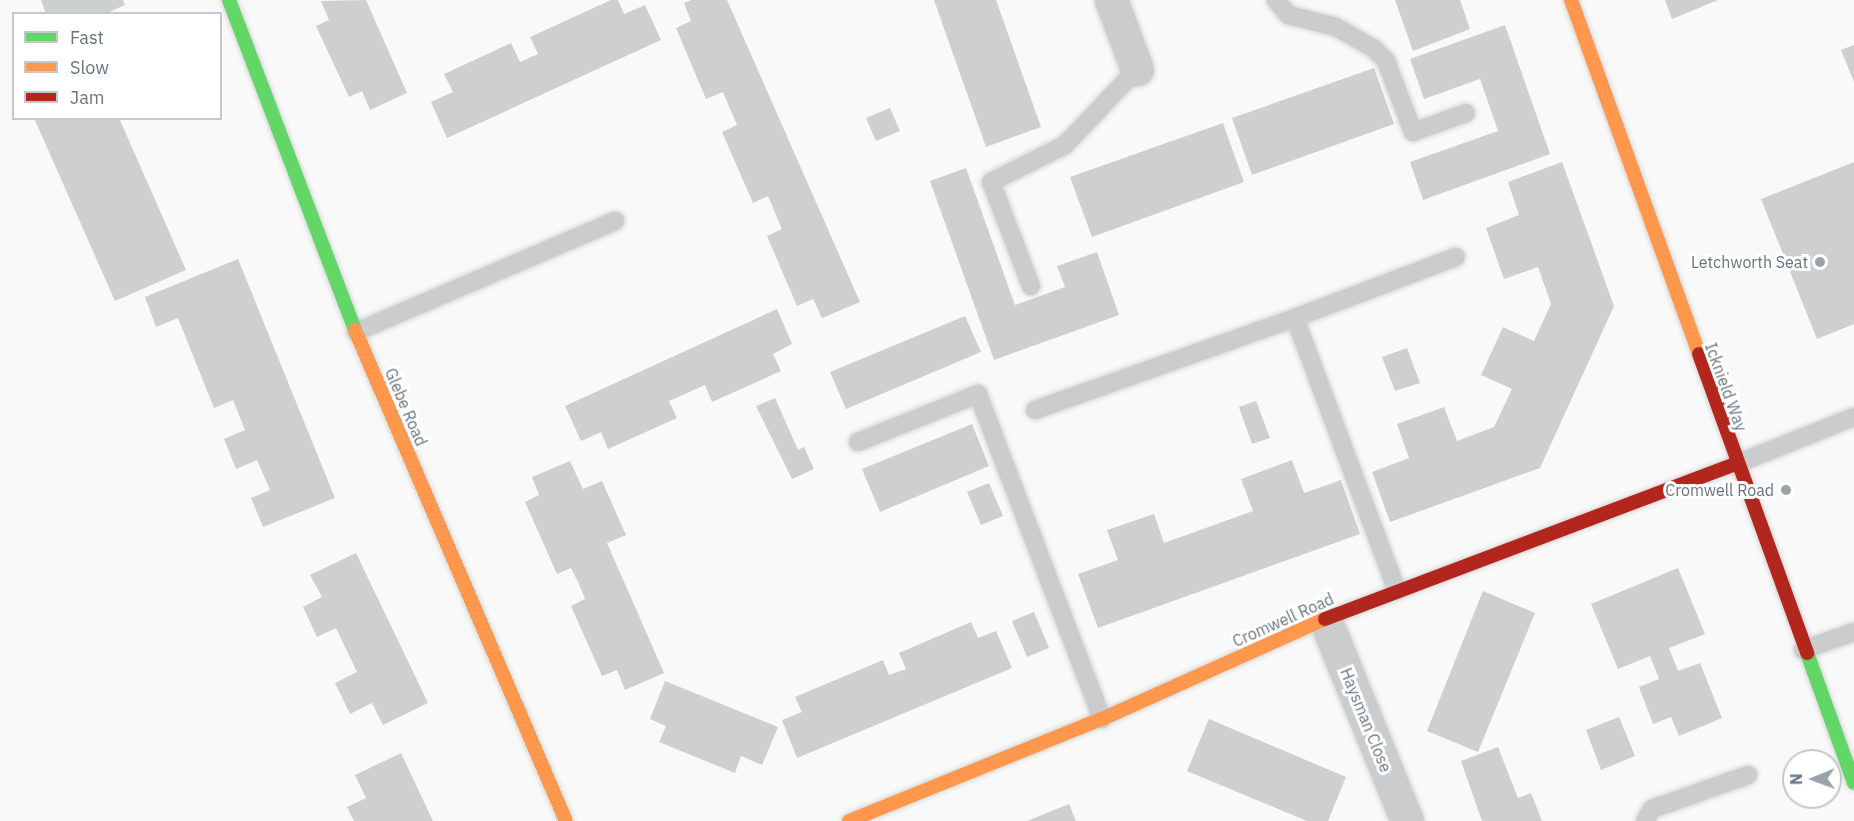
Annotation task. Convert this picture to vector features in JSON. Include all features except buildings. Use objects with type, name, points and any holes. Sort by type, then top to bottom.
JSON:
[{"type":"street","name":"Glebe Road","points":[[229,0],[356,332],[566,821]]},
{"type":"street","points":[[1111,0],[1137,69]]},
{"type":"street","name":"Icknield Way","points":[[1571,0],[1803,651],[1854,783]]},
{"type":"street","name":"Cromwell Road","points":[[849,821],[1102,719],[1325,619],[1736,464]]},
{"type":"street","name":"Haysman Close","points":[[1325,619],[1407,821]]},
{"type":"lane","points":[[1276,0],[1288,15],[1336,27],[1373,48],[1386,61],[1413,132],[1466,113]]},
{"type":"lane","points":[[1031,286],[991,182],[1065,146],[1137,69]]},
{"type":"lane","points":[[356,332],[615,221]]},
{"type":"lane","points":[[1035,410],[1295,318],[1456,257]]},
{"type":"lane","points":[[1295,318],[1397,591]]},
{"type":"lane","points":[[858,442],[978,394],[1102,719]]},
{"type":"lane","points":[[1736,464],[1854,417]]},
{"type":"lane","points":[[1803,651],[1854,632]]},
{"type":"lane","points":[[1645,821],[1652,809],[1748,775]]},
{"type":"traffic: fast","points":[[229,0],[355,330]]},
{"type":"traffic: fast","points":[[1807,653],[1854,783]]},
{"type":"traffic: slow","points":[[1571,0],[1699,354]]},
{"type":"traffic: slow","points":[[355,330],[566,821]]},
{"type":"traffic: slow","points":[[849,821],[1102,719],[1325,619]]},
{"type":"traffic: jam","points":[[1699,354],[1807,653]]},
{"type":"traffic: jam","points":[[1325,619],[1736,464]]},
{"type":"place","name":"Letchworth Seat","points":[[1820,262]]},
{"type":"place","name":"Cromwell Road","points":[[1786,490]]}]
